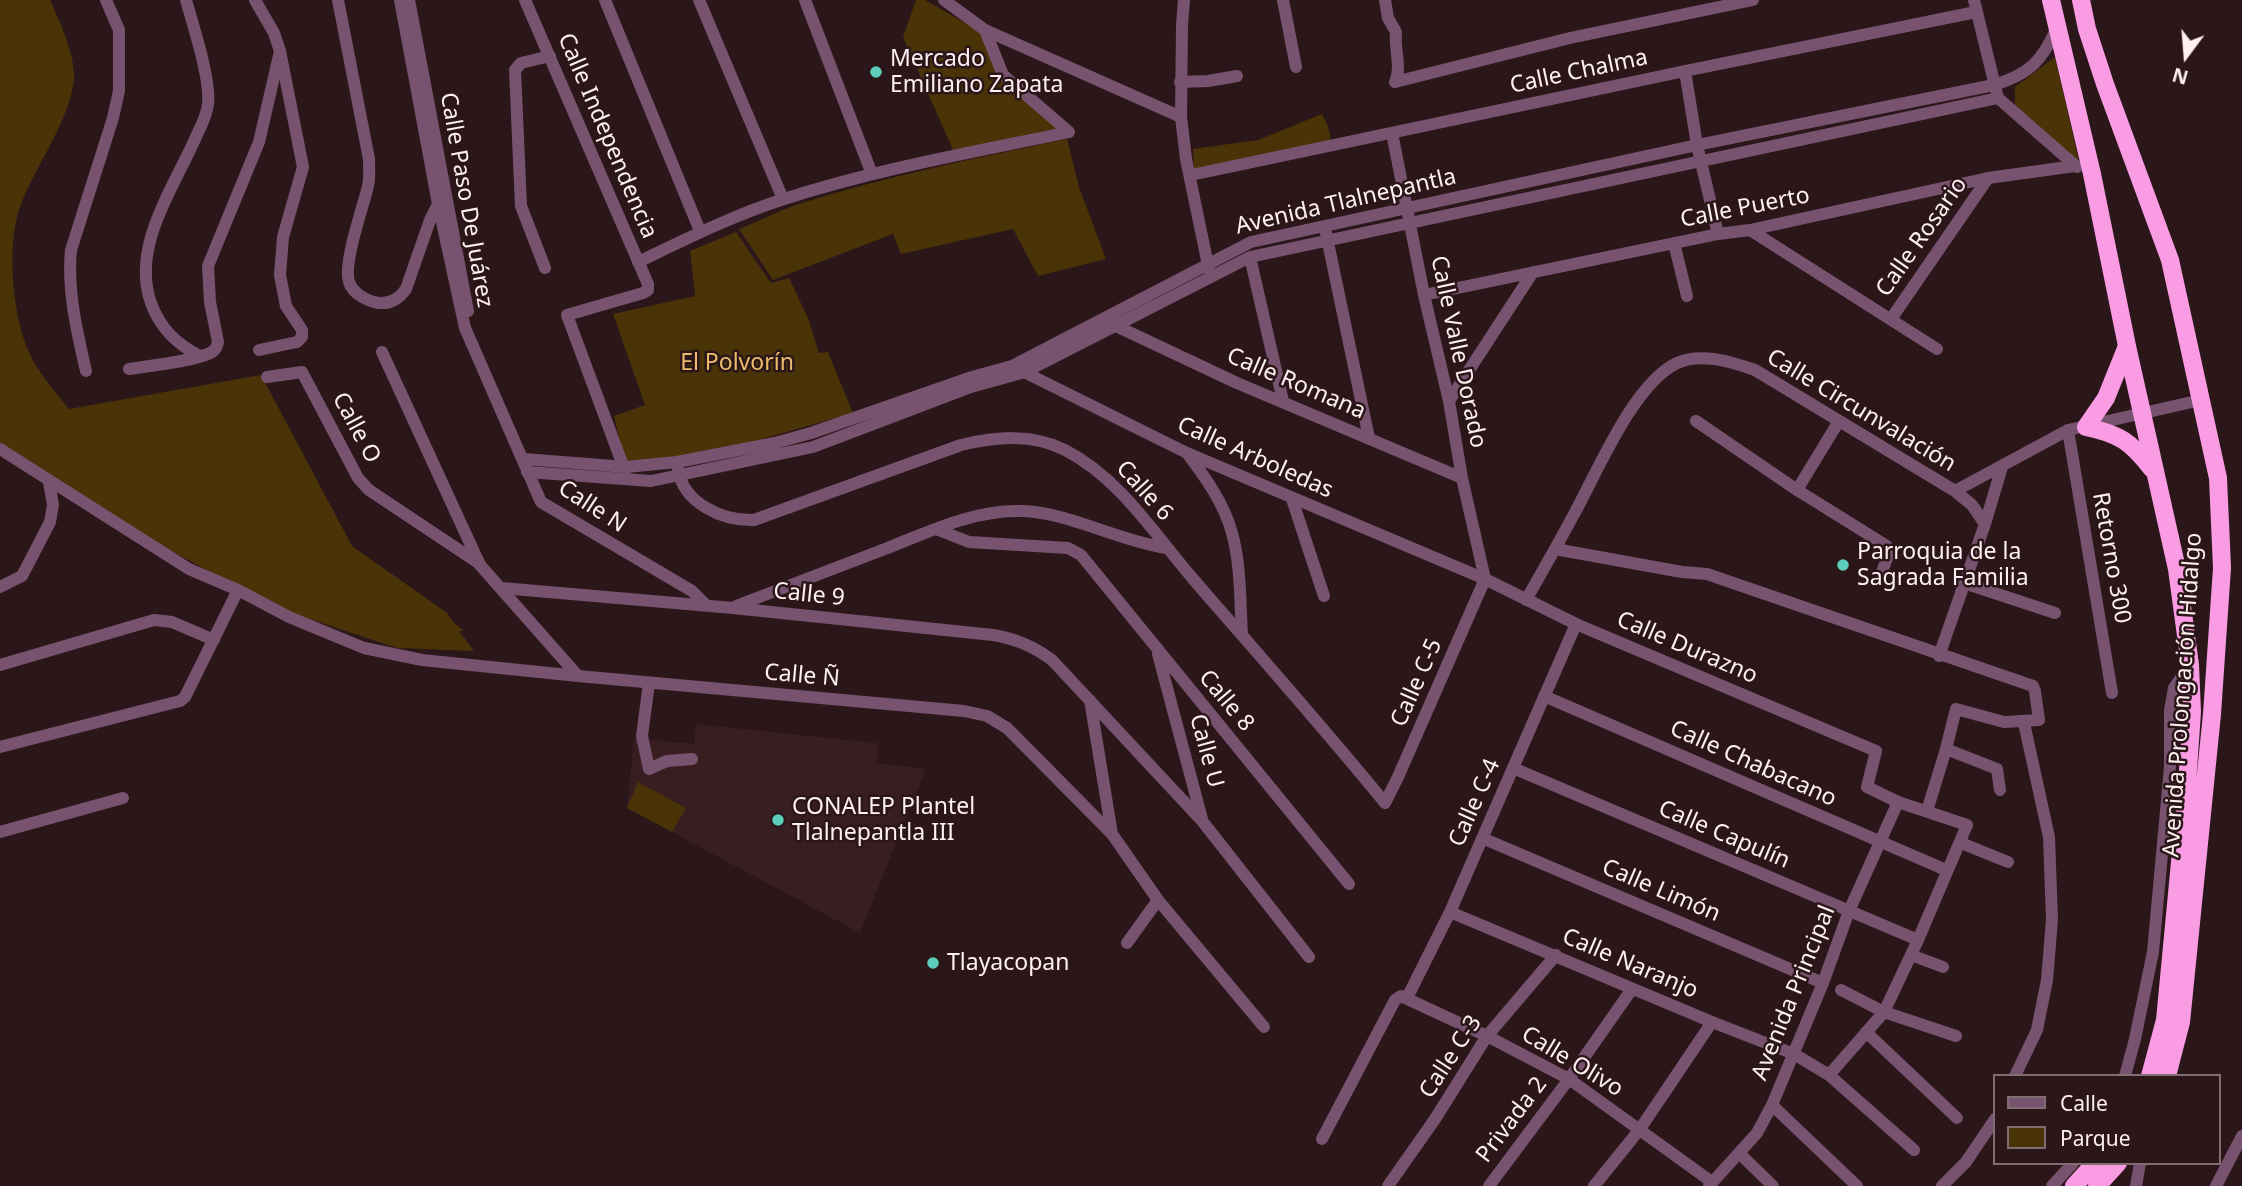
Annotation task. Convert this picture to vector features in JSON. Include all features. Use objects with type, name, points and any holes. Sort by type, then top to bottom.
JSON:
[{"type":"highway","name":"Avenida Prolongación Hidalgo","points":[[2051,0],[2083,170],[2127,346],[2177,569],[2190,665],[2192,712],[2166,1006],[2151,1074]]},
{"type":"highway","name":"Avenida Prolongación Hidalgo","points":[[2081,0],[2087,29],[2105,84],[2170,260],[2218,478],[2222,569],[2211,714],[2181,1022],[2168,1074]]},
{"type":"highway","points":[[2077,428],[2106,398],[2127,346]]},
{"type":"highway","points":[[2077,428],[2122,438],[2135,447],[2156,475]]},
{"type":"highway","points":[[2074,1186],[2093,1165]]},
{"type":"highway","points":[[2097,1186],[2116,1165]]},
{"type":"street","points":[[86,371],[73,307],[69,263],[119,91],[119,30],[106,0]]},
{"type":"street","points":[[186,0],[209,103],[187,159],[154,228],[146,256],[144,276],[156,316],[175,342],[200,356]]},
{"type":"street","points":[[255,0],[274,33],[280,51],[303,167],[283,237],[280,275],[286,306],[302,330],[302,337],[297,342],[259,350]]},
{"type":"street","points":[[338,0],[369,159],[368,183],[348,265],[350,283],[355,291],[364,298],[384,303],[401,296],[438,204]]},
{"type":"street","points":[[400,0],[411,36]]},
{"type":"street","points":[[408,0],[411,36]]},
{"type":"street","name":"Calle Independencia","points":[[525,0],[648,284],[648,290],[643,293],[567,315],[625,472]]},
{"type":"street","points":[[605,0],[700,231]]},
{"type":"street","points":[[699,0],[783,200]]},
{"type":"street","points":[[805,0],[872,174]]},
{"type":"street","points":[[944,0],[985,30],[1181,117]]},
{"type":"street","points":[[1184,0],[1181,117],[1186,159],[1210,278]]},
{"type":"street","points":[[1283,0],[1296,67]]},
{"type":"street","points":[[1385,0],[1388,18],[1396,32],[1394,44],[1399,72],[1395,82],[1570,38],[1753,0]]},
{"type":"street","points":[[1975,6],[1998,99],[2083,170]]},
{"type":"street","name":"Calle Chalma","points":[[1191,175],[1685,71],[1975,6]]},
{"type":"street","name":"Avenida Tlalnepantla","points":[[524,459],[625,472],[651,481],[813,447],[971,387],[1025,372],[1250,257],[1328,240],[1408,215],[1697,145],[1994,85],[2010,80],[2038,62],[2049,46],[2057,26]]},
{"type":"street","points":[[638,262],[700,231],[783,200],[872,174],[1069,132],[1003,75],[985,30]]},
{"type":"street","name":"Calle Paso De Juárez","points":[[411,36],[438,204],[465,328]]},
{"type":"street","name":"Calle Paso De Juárez","points":[[411,36],[469,307],[465,328]]},
{"type":"street","points":[[129,369],[200,356],[213,352],[218,342],[210,302],[208,266],[259,142],[280,51]]},
{"type":"street","points":[[545,268],[521,206],[515,70],[521,63],[550,56]]},
{"type":"street","points":[[1685,71],[1697,145],[1718,234]]},
{"type":"street","points":[[1180,82],[1237,76]]},
{"type":"street","name":"Avenida Tlalnepantla","points":[[527,472],[625,472],[775,443],[811,433],[972,377],[1012,366],[1251,242],[1325,224],[1408,215],[1702,163],[1998,99]]},
{"type":"street","name":"Calle Valle Dorado","points":[[1392,132],[1485,579]]},
{"type":"street","name":"Calle Puerto","points":[[1424,295],[1718,234],[1750,230],[1988,178],[2083,170]]},
{"type":"street","name":"Calle Rosario","points":[[1891,319],[1988,178]]},
{"type":"street","points":[[1325,224],[1369,438]]},
{"type":"street","points":[[1750,230],[1937,349]]},
{"type":"street","points":[[1674,243],[1687,296]]},
{"type":"street","points":[[1250,257],[1283,401]]},
{"type":"street","points":[[1449,401],[1533,272]]},
{"type":"street","name":"Calle Romana","points":[[1116,326],[1237,383],[1462,478]]},
{"type":"street","name":"Calle N","points":[[465,328],[524,459],[527,472],[545,506],[692,591],[706,606]]},
{"type":"street","points":[[382,352],[480,565],[578,677]]},
{"type":"street","name":"Calle Circunvalación","points":[[1526,600],[1618,433],[1645,390],[1677,363],[1691,359],[1708,359],[1748,368],[1955,491],[1972,506],[1985,524]]},
{"type":"street","name":"Calle Arboledas","points":[[1012,366],[1187,453],[1485,579]]},
{"type":"street","name":"Calle O","points":[[267,377],[302,372],[358,478],[369,491],[480,565]]},
{"type":"street","name":"Calle Circunvalación","points":[[1955,491],[2077,428],[2201,400]]},
{"type":"street","points":[[1696,421],[1889,549],[1880,577]]},
{"type":"street","points":[[1797,490],[1839,421]]},
{"type":"street","name":"Retorno 300","points":[[2077,428],[2112,693]]},
{"type":"street","name":"Calle 6","points":[[679,477],[692,498],[719,515],[736,521],[754,520],[961,444],[992,438],[1023,438],[1062,448],[1094,467],[1120,489],[1166,548],[1305,705],[1385,803]]},
{"type":"street","name":"Calle Ñ","points":[[0,449],[189,569],[328,634],[392,655],[578,677],[964,711],[986,716],[1007,728],[1112,834],[1158,900],[1264,1027]]},
{"type":"street","points":[[1187,453],[1219,500],[1232,534],[1238,569],[1242,636]]},
{"type":"street","points":[[677,463],[679,477]]},
{"type":"street","points":[[1939,656],[2002,467]]},
{"type":"street","points":[[0,587],[22,576],[50,522],[53,505],[49,481]]},
{"type":"street","points":[[1292,499],[1324,596]]},
{"type":"street","points":[[733,608],[936,529],[987,513],[1025,511],[1052,516],[1146,545],[1166,548]]},
{"type":"street","name":"Calle 8","points":[[936,529],[969,542],[1068,548],[1081,555],[1349,884]]},
{"type":"street","points":[[1555,548],[1682,572],[1707,574],[1939,656],[2028,683],[2035,691],[2039,720],[2024,723],[2004,722],[1956,709],[1947,749],[1927,811]]},
{"type":"street","name":"Calle Durazno","points":[[1485,579],[1576,624],[1876,751],[1867,787],[1898,802]]},
{"type":"street","name":"Calle C-5","points":[[1385,803],[1485,579]]},
{"type":"street","points":[[1964,583],[2055,613]]},
{"type":"street","name":"Calle 9","points":[[502,588],[733,608],[1007,637],[1038,650],[1090,699],[1203,822],[1309,957]]},
{"type":"street","points":[[0,747],[180,701],[185,697],[238,590]]},
{"type":"street","points":[[0,664],[154,620],[172,622],[214,640]]},
{"type":"street","name":"Calle C-4","points":[[1322,1139],[1395,1000],[1404,997],[1450,912],[1576,624]]},
{"type":"street","name":"Calle U","points":[[1157,650],[1203,822]]},
{"type":"street","points":[[2126,1074],[2152,952],[2170,767],[2170,710],[2174,688],[2190,665]]},
{"type":"street","points":[[649,684],[642,736],[649,769],[667,761],[692,759]]},
{"type":"street","name":"Calle Chabacano","points":[[1544,696],[1946,870]]},
{"type":"street","points":[[1090,699],[1112,834]]},
{"type":"street","points":[[2016,1074],[2037,1030],[2047,980],[2052,920],[2049,837],[2024,723]]},
{"type":"street","points":[[1947,749],[1997,769],[2000,790]]},
{"type":"street","name":"Calle Capulín","points":[[1513,768],[1918,940]]},
{"type":"street","points":[[0,832],[123,798]]},
{"type":"street","points":[[1829,1074],[1884,1012],[1967,825],[1898,802]]},
{"type":"street","name":"Avenida Principal","points":[[1710,1184],[1757,1133],[1772,1105],[1823,984],[1849,911],[1898,802]]},
{"type":"street","name":"Calle Limón","points":[[1482,838],[1823,984]]},
{"type":"street","points":[[1961,843],[2008,862]]},
{"type":"street","points":[[1127,943],[1158,900]]},
{"type":"street","name":"Calle Naranjo","points":[[1450,912],[1794,1054],[1829,1074],[1914,1150]]},
{"type":"street","name":"Calle C-3","points":[[1388,1186],[1487,1037],[1556,955]]},
{"type":"street","points":[[1911,955],[1943,967]]},
{"type":"street","name":"Privada 2","points":[[1489,1186],[1632,989]]},
{"type":"street","points":[[1841,990],[1884,1012],[1956,1036]]},
{"type":"street","name":"Calle Olivo","points":[[1404,997],[1569,1079],[1640,1129],[1710,1184]]},
{"type":"street","points":[[1594,1186],[1640,1129],[1712,1022]]},
{"type":"street","points":[[1866,1032],[1957,1118]]},
{"type":"street","points":[[1772,1105],[1857,1186]]},
{"type":"street","points":[[1942,1186],[1966,1162],[1994,1120]]},
{"type":"street","points":[[2216,1186],[2242,1136]]},
{"type":"street","points":[[1739,1153],[1773,1186]]},
{"type":"street","points":[[2052,1186],[2071,1165]]},
{"type":"street","points":[[2136,1186],[2140,1165]]},
{"type":"shaded area","name":"CONALEP Plantel Tlalnepantla III","points":[[696,724],[877,743],[877,763],[926,769],[860,933],[627,808],[634,738],[694,744]]},
{"type":"green space","points":[[0,0],[50,0],[68,43],[73,66],[73,87],[64,117],[21,204],[14,238],[12,258],[18,319],[29,352],[42,375],[69,409],[261,375],[352,546],[447,613],[464,631],[459,631],[474,651],[397,648],[274,607],[159,544],[0,444]]},
{"type":"green space","points":[[916,0],[925,0],[981,32],[1002,78],[1061,131],[954,152],[903,37]]},
{"type":"green space","points":[[2055,57],[2079,162],[2015,105],[2015,87]]},
{"type":"green space","points":[[1322,114],[1328,126],[1332,146],[1194,170],[1193,149],[1258,140]]},
{"type":"green space","points":[[1067,139],[1079,187],[1106,259],[1038,276],[1013,229],[901,254],[893,234],[773,280],[739,229],[799,204],[865,185]]},
{"type":"green space","name":"El Polvorín","points":[[736,232],[771,283],[789,278],[808,318],[819,353],[828,352],[853,413],[720,451],[626,467],[614,416],[645,405],[613,314],[695,296],[690,251]]},
{"type":"green space","points":[[638,782],[686,808],[672,832],[627,808]]},
{"type":"place","name":"Mercado Emiliano Zapata","points":[[876,72]]},
{"type":"place","name":"Parroquia de la Sagrada Familia","points":[[1843,565]]},
{"type":"place","name":"CONALEP Plantel Tlalnepantla III","points":[[778,820]]},
{"type":"place","name":"Tlayacopan","points":[[933,963]]}]
